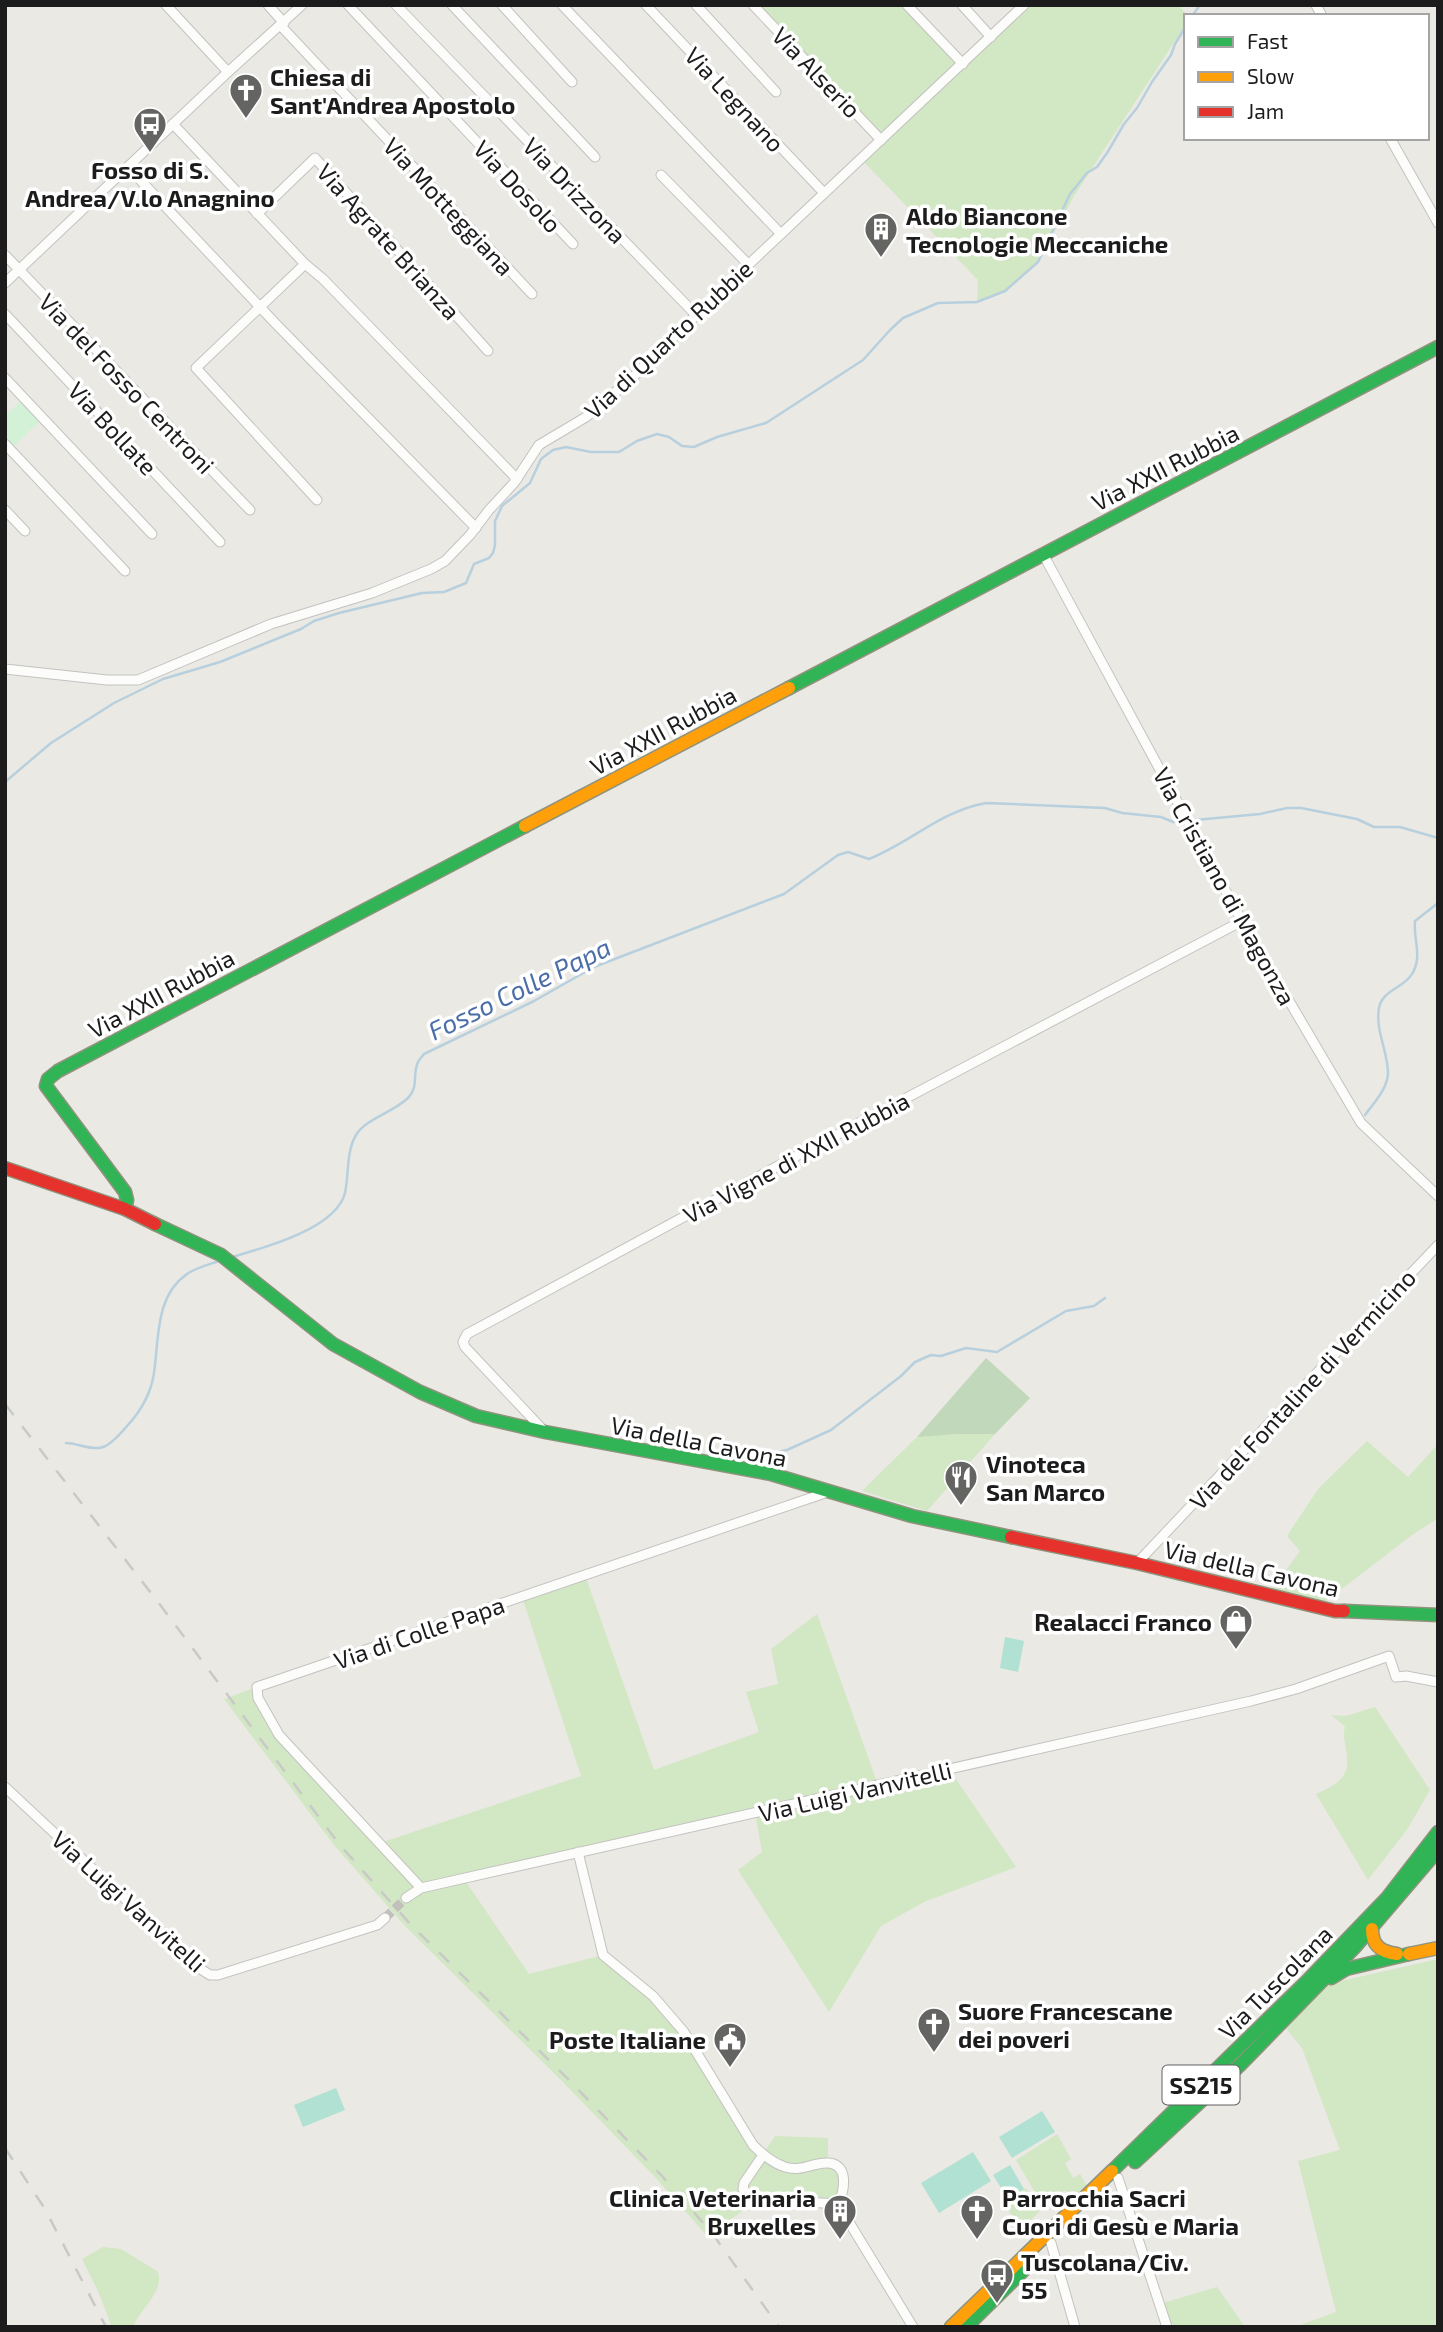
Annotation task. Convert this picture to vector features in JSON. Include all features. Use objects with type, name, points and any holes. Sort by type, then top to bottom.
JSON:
[{"type":"main road","name":"Via XXII Rubbia","points":[[125,1209],[125,1192],[46,1086],[48,1079],[58,1071],[1438,347]]},
{"type":"main road","name":"Via della Cavona","points":[[5,1168],[125,1209],[225,1259],[333,1344],[420,1392],[476,1416],[545,1432],[771,1474],[912,1516],[1137,1563],[1335,1611],[1438,1615]]},
{"type":"main road","name":"Via Tuscolana","points":[[951,2327],[1309,1979],[1387,1898],[1438,1832]]},
{"type":"main road","name":"Via Tuscolana","points":[[966,2327],[1118,2178],[1240,2065],[1372,1929],[1438,1850]]},
{"type":"main road","points":[[1372,1929],[1373,1942],[1379,1950],[1389,1954],[1409,1954]]},
{"type":"main road","points":[[1315,1987],[1346,1969],[1438,1948]]},
{"type":"street","points":[[166,5],[228,72]]},
{"type":"street","name":"Via Motteggiana","points":[[268,5],[282,24],[532,294]]},
{"type":"street","points":[[5,283],[302,5]]},
{"type":"street","name":"Via Dosolo","points":[[348,5],[573,244]]},
{"type":"street","name":"Via Drizzona","points":[[396,5],[696,315]]},
{"type":"street","points":[[452,5],[595,157]]},
{"type":"street","points":[[502,5],[572,82]]},
{"type":"street","points":[[562,5],[781,234]]},
{"type":"street","name":"Via Legnano","points":[[646,5],[824,193]]},
{"type":"street","points":[[696,5],[776,92]]},
{"type":"street","name":"Via Alserio","points":[[753,5],[881,140]]},
{"type":"street","points":[[907,5],[963,64]]},
{"type":"street","points":[[962,5],[991,37]]},
{"type":"street","name":"Via di Quarto Rubbie","points":[[5,669],[115,681],[138,680],[271,624],[363,597],[434,568],[455,552],[476,528],[517,479],[539,445],[592,412],[632,378],[748,264],[1024,5]]},
{"type":"street","points":[[173,124],[305,264],[323,279],[517,479]]},
{"type":"street","points":[[1391,140],[1438,223]]},
{"type":"street","name":"Via Agrate Brianza","points":[[257,214],[315,158],[488,351]]},
{"type":"street","points":[[128,167],[260,307],[476,528]]},
{"type":"street","points":[[661,175],[748,264]]},
{"type":"street","name":"Via del Fosso Centroni","points":[[5,255],[250,510]]},
{"type":"street","points":[[305,264],[196,368],[317,500]]},
{"type":"street","name":"Via Bollate","points":[[5,314],[220,541]]},
{"type":"street","points":[[5,377],[152,534]]},
{"type":"street","points":[[5,443],[125,571]]},
{"type":"street","points":[[5,510],[25,531]]},
{"type":"street","name":"Via Cristiano di Magonza","points":[[1043,554],[1242,921],[1361,1123],[1438,1196]]},
{"type":"street","name":"Via Vigne di XXII Rubbia","points":[[545,1432],[465,1347],[463,1342],[467,1334],[814,1146],[1242,921]]},
{"type":"street","name":"Via del Fontaline di Vermicino","points":[[1137,1563],[1438,1245]]},
{"type":"street","name":"Via di Colle Papa","points":[[421,1888],[279,1735],[258,1698],[257,1687],[829,1491]]},
{"type":"street","name":"Via Luigi Vanvitelli","points":[[406,1898],[421,1888],[1251,1701],[1305,1686],[1389,1656],[1396,1677],[1406,1676],[1438,1682]]},
{"type":"street","name":"Via Luigi Vanvitelli","points":[[5,1787],[199,1968],[210,1975],[218,1975],[377,1925],[385,1918]]},
{"type":"street","points":[[578,1852],[603,1955],[653,1996],[684,2032],[753,2145],[763,2155],[786,2167],[800,2169],[828,2163],[843,2172],[843,2190],[838,2204]]},
{"type":"street","points":[[763,2155],[744,2183],[743,2189],[751,2197],[772,2201],[838,2204]]},
{"type":"street","points":[[1118,2178],[1167,2327]]},
{"type":"street","points":[[838,2204],[913,2327]]},
{"type":"street","points":[[1051,2243],[1075,2327]]},
{"type":"green space","points":[[753,5],[907,5],[963,64],[1024,5],[1178,5],[1186,14],[1184,14],[1184,27],[1074,196],[1038,262],[1005,291],[977,302],[978,280],[861,159],[881,140]]},
{"type":"green space","points":[[21,401],[40,421],[13,447],[5,439],[5,416]]},
{"type":"green space","points":[[986,1358],[1030,1398],[995,1434],[917,1437]]},
{"type":"green space","points":[[930,1434],[995,1434],[927,1511],[862,1491],[917,1437]]},
{"type":"green space","points":[[1367,1441],[1408,1477],[1438,1444],[1438,1518],[1326,1601],[1272,1589],[1300,1551],[1287,1536],[1319,1488]]},
{"type":"green space","points":[[585,1575],[654,1770],[759,1732],[746,1692],[778,1684],[771,1649],[817,1614],[878,1785],[949,1769],[1016,1867],[924,1902],[881,1926],[829,2012],[738,1870],[762,1852],[755,1813],[464,1879],[529,1974],[603,1955],[653,1996],[684,2032],[763,2154],[775,2136],[828,2138],[828,2163],[843,2172],[838,2204],[758,2199],[708,2237],[654,2176],[560,2079],[406,1927],[334,1845],[224,1699],[257,1687],[279,1735],[380,1843],[581,1776],[522,1597]]},
{"type":"green space","points":[[1005,1637],[1024,1641],[1018,1672],[1000,1668]]},
{"type":"green space","points":[[1375,1707],[1430,1790],[1408,1828],[1368,1880],[1316,1794],[1338,1782],[1347,1766],[1345,1726],[1331,1715],[1346,1716]]},
{"type":"green space","points":[[1438,1959],[1438,2327],[1295,2327],[1336,2312],[1298,2161],[1340,2150],[1302,2048],[1281,2022],[1315,1987]]},
{"type":"green space","points":[[336,2088],[345,2110],[303,2127],[294,2105]]},
{"type":"green space","points":[[1042,2111],[1055,2132],[1012,2158],[999,2137]]},
{"type":"green space","points":[[1057,2134],[1071,2159],[1065,2163],[1073,2178],[1080,2174],[1087,2186],[1073,2200],[1067,2191],[1063,2191],[1046,2207],[1016,2160]]},
{"type":"green space","points":[[973,2152],[991,2181],[939,2213],[921,2183]]},
{"type":"green space","points":[[1010,2165],[1024,2189],[1008,2199],[993,2175]]},
{"type":"green space","points":[[1026,2188],[1039,2212],[1021,2230],[1003,2202]]},
{"type":"green space","points":[[103,2247],[121,2249],[157,2271],[159,2278],[155,2292],[133,2327],[112,2327],[82,2259]]},
{"type":"green space","points":[[1217,2287],[1245,2327],[1171,2327],[1163,2303]]},
{"type":"waterway","points":[[1193,14],[1200,5]]},
{"type":"waterway","points":[[5,782],[51,743],[114,703],[163,679],[220,662],[301,629],[314,621],[339,613],[422,593],[444,592],[466,583],[474,564],[489,558],[493,553],[495,521],[502,506],[530,483],[541,459],[553,450],[566,447],[591,452],[619,452],[637,441],[657,434],[669,437],[682,446],[694,447],[717,437],[766,423],[863,360],[903,318],[938,303],[977,302],[1005,291],[1038,262],[1070,194],[1107,153],[1171,55],[1184,29]]},
{"type":"waterway","name":"Fosso Colle Papa","points":[[232,1257],[297,1235],[328,1217],[339,1206],[345,1193],[349,1156],[356,1135],[366,1124],[408,1098],[413,1090],[418,1062],[424,1054],[534,1001],[594,967],[784,894],[838,855],[848,852],[869,859],[940,820],[986,803],[1105,808],[1179,822]]},
{"type":"waterway","name":"Fosso Colle Papa","points":[[1195,820],[1301,808],[1357,819],[1374,827],[1400,827],[1438,838]]},
{"type":"waterway","points":[[1365,1115],[1380,1096],[1388,1073],[1378,1016],[1381,1002],[1412,974],[1417,961],[1415,921],[1438,903]]},
{"type":"waterway","name":"Fosso Colle Papa","points":[[66,1443],[103,1447],[116,1438],[132,1420],[150,1388],[160,1319],[169,1294],[187,1274],[222,1260]]},
{"type":"waterway","points":[[758,1459],[787,1450],[831,1430],[915,1362],[931,1355],[941,1356],[966,1348],[997,1352],[1066,1311],[1094,1306],[1105,1298]]},
{"type":"tunnel","points":[[385,1918],[406,1898]]},
{"type":"railway","points":[[5,1404],[161,1606],[339,1844],[411,1925],[565,2076],[662,2176],[712,2233],[779,2327]]},
{"type":"railway","points":[[5,2148],[45,2209],[106,2327]]},
{"type":"traffic: fast","points":[[789,688],[1438,347]]},
{"type":"traffic: fast","points":[[125,1209],[125,1192],[46,1086],[48,1079],[58,1071],[525,826]]},
{"type":"traffic: fast","points":[[155,1224],[221,1255],[333,1344],[420,1392],[476,1416],[545,1432],[771,1474],[912,1516],[1011,1537]]},
{"type":"traffic: fast","points":[[1344,1611],[1438,1615]]},
{"type":"traffic: fast","points":[[1112,2171],[1309,1979],[1387,1898],[1438,1832]]},
{"type":"traffic: fast","points":[[1135,2162],[1240,2065],[1354,1948],[1438,1850]]},
{"type":"traffic: fast","points":[[1331,1978],[1346,1969],[1409,1954]]},
{"type":"traffic: fast","points":[[966,2327],[1032,2262]]},
{"type":"traffic: slow","points":[[525,826],[789,688]]},
{"type":"traffic: slow","points":[[1372,1929],[1378,1947],[1397,1954]]},
{"type":"traffic: slow","points":[[1409,1954],[1438,1948]]},
{"type":"traffic: slow","points":[[951,2327],[1112,2171]]},
{"type":"traffic: jam","points":[[5,1168],[125,1209],[155,1224]]},
{"type":"traffic: jam","points":[[1011,1537],[1344,1611]]},
{"type":"place","name":"Chiesa di Sant'Andrea Apostolo","points":[[246,120]]},
{"type":"place","name":"Fosso di S. Andrea/V.lo Anagnino","points":[[150,154]]},
{"type":"place","name":"Aldo Biancone Tecnologie Meccaniche","points":[[881,259]]},
{"type":"place","name":"Vinoteca San Marco","points":[[961,1507]]},
{"type":"place","name":"Realacci Franco","points":[[1236,1651]]},
{"type":"place","name":"Suore Francescane dei poveri","points":[[934,2054]]},
{"type":"place","name":"Poste Italiane","points":[[730,2069]]},
{"type":"place","name":"Clinica Veterinaria Bruxelles","points":[[840,2241]]},
{"type":"place","name":"Parrocchia Sacri Cuori di Gesù e Maria","points":[[977,2241]]},
{"type":"place","name":"Tuscolana/Civ. 55","points":[[997,2305]]}]
